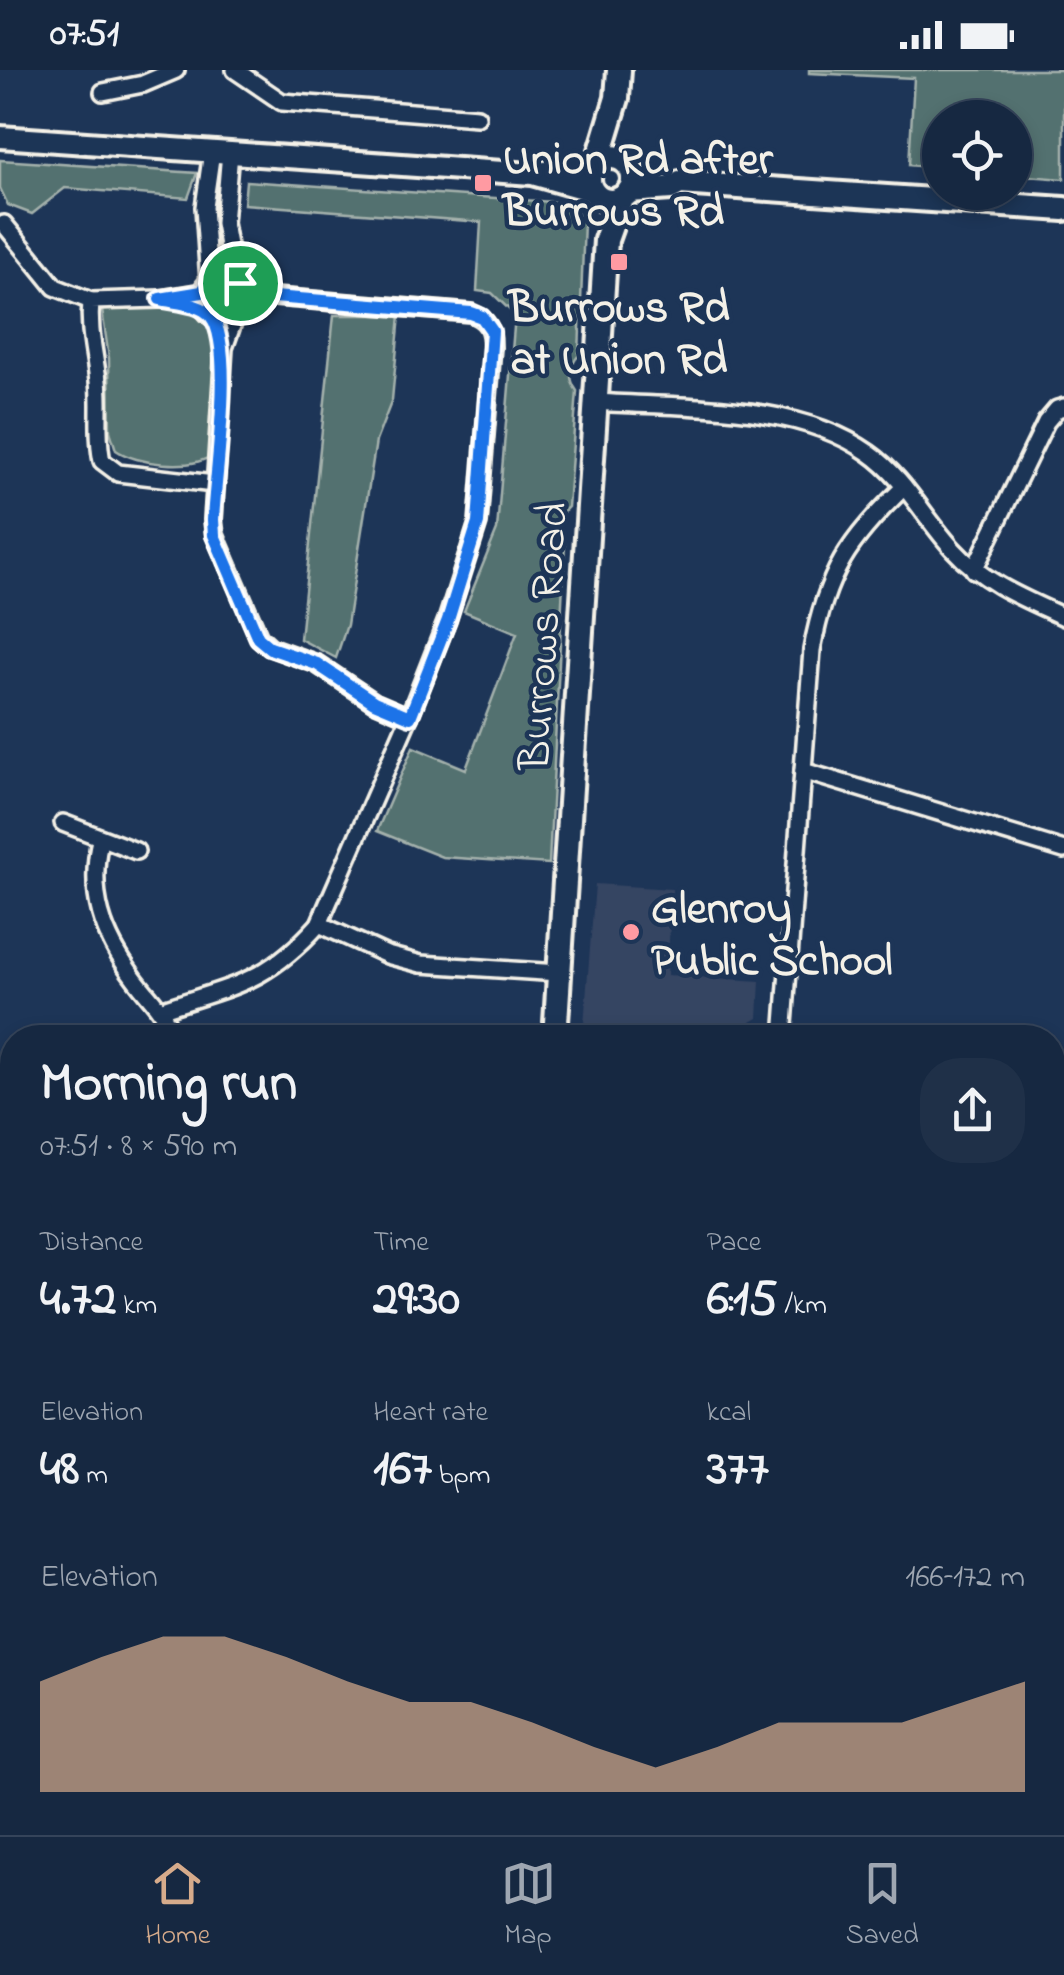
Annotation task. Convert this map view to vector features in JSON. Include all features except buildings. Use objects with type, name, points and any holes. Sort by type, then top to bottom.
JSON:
[{"type":"main road","name":"Burrows Road","points":[[556,1025],[606,240],[616,184],[619,70]]},
{"type":"main road","name":"Burrows Road","points":[[596,163],[616,98]]},
{"type":"main road","points":[[596,163],[610,157],[616,184],[671,175],[680,183],[1064,208]]},
{"type":"street","points":[[103,92],[143,84],[176,70]]},
{"type":"street","points":[[235,70],[282,102],[477,117]]},
{"type":"street","points":[[0,137],[532,174],[616,184]]},
{"type":"street","points":[[221,151],[224,223],[239,284],[239,312],[224,348],[214,535],[258,638],[270,648],[317,664],[374,702],[410,717]]},
{"type":"street","points":[[221,151],[204,207],[207,300],[224,348]]},
{"type":"street","points":[[532,174],[596,163]]},
{"type":"street","points":[[4,224],[55,287],[91,301],[207,300],[239,312],[274,297]]},
{"type":"street","points":[[163,1009],[263,976],[285,961],[319,924],[410,717],[448,620],[478,523],[492,331],[482,317],[471,313],[274,297],[221,276],[207,300]]},
{"type":"street","points":[[91,301],[89,335],[98,381],[102,462],[118,473],[214,484]]},
{"type":"street","points":[[596,402],[752,413],[823,427],[871,454],[974,570],[1064,617]]},
{"type":"street","points":[[974,570],[1046,422],[1057,409],[1064,408]]},
{"type":"street","points":[[784,1025],[812,650],[821,601],[842,556],[872,518],[904,487]]},
{"type":"street","points":[[802,771],[1064,850]]},
{"type":"street","points":[[63,823],[136,851]]},
{"type":"street","points":[[100,840],[94,882],[106,933],[138,984],[163,1009],[169,1025]]},
{"type":"street","points":[[319,924],[388,955],[421,964],[559,974]]},
{"type":"shaded area","name":"Glenroy Public School","points":[[595,884],[672,889],[667,975],[760,981],[758,1018],[751,1025],[584,1025]]},
{"type":"green space","points":[[1064,70],[1064,179],[1032,176],[1032,100],[922,100],[922,166],[909,165],[914,78],[809,73]]},
{"type":"green space","points":[[0,160],[197,173],[188,198],[65,188],[32,214],[8,205],[0,188]]},
{"type":"green space","points":[[246,181],[568,203],[584,221],[579,355],[571,373],[577,391],[568,507],[560,515],[559,534],[565,542],[549,864],[442,857],[377,831],[413,747],[466,769],[517,633],[464,611],[497,530],[515,315],[492,293],[477,291],[481,222],[244,204]]},
{"type":"green space","points":[[195,299],[221,321],[225,334],[212,455],[178,464],[125,455],[116,450],[110,431],[109,358],[102,310],[105,304]]},
{"type":"green space","points":[[334,315],[400,315],[392,400],[376,441],[347,625],[336,658],[300,639]]},
{"type":"place","name":"Union Rd after Burrows Rd","points":[[483,183]]},
{"type":"place","name":"Burrows Rd at Union Rd","points":[[619,262]]},
{"type":"place","name":"Glenroy Public School","points":[[631,932]]},
{"type":"route","points":[[221,276],[240,283],[244,290],[274,297],[471,313],[482,317],[492,331],[478,523],[448,620],[410,717],[374,702],[317,664],[270,648],[258,638],[214,535],[224,348],[213,318],[204,308],[160,299],[202,292],[209,282],[221,276]]}]
